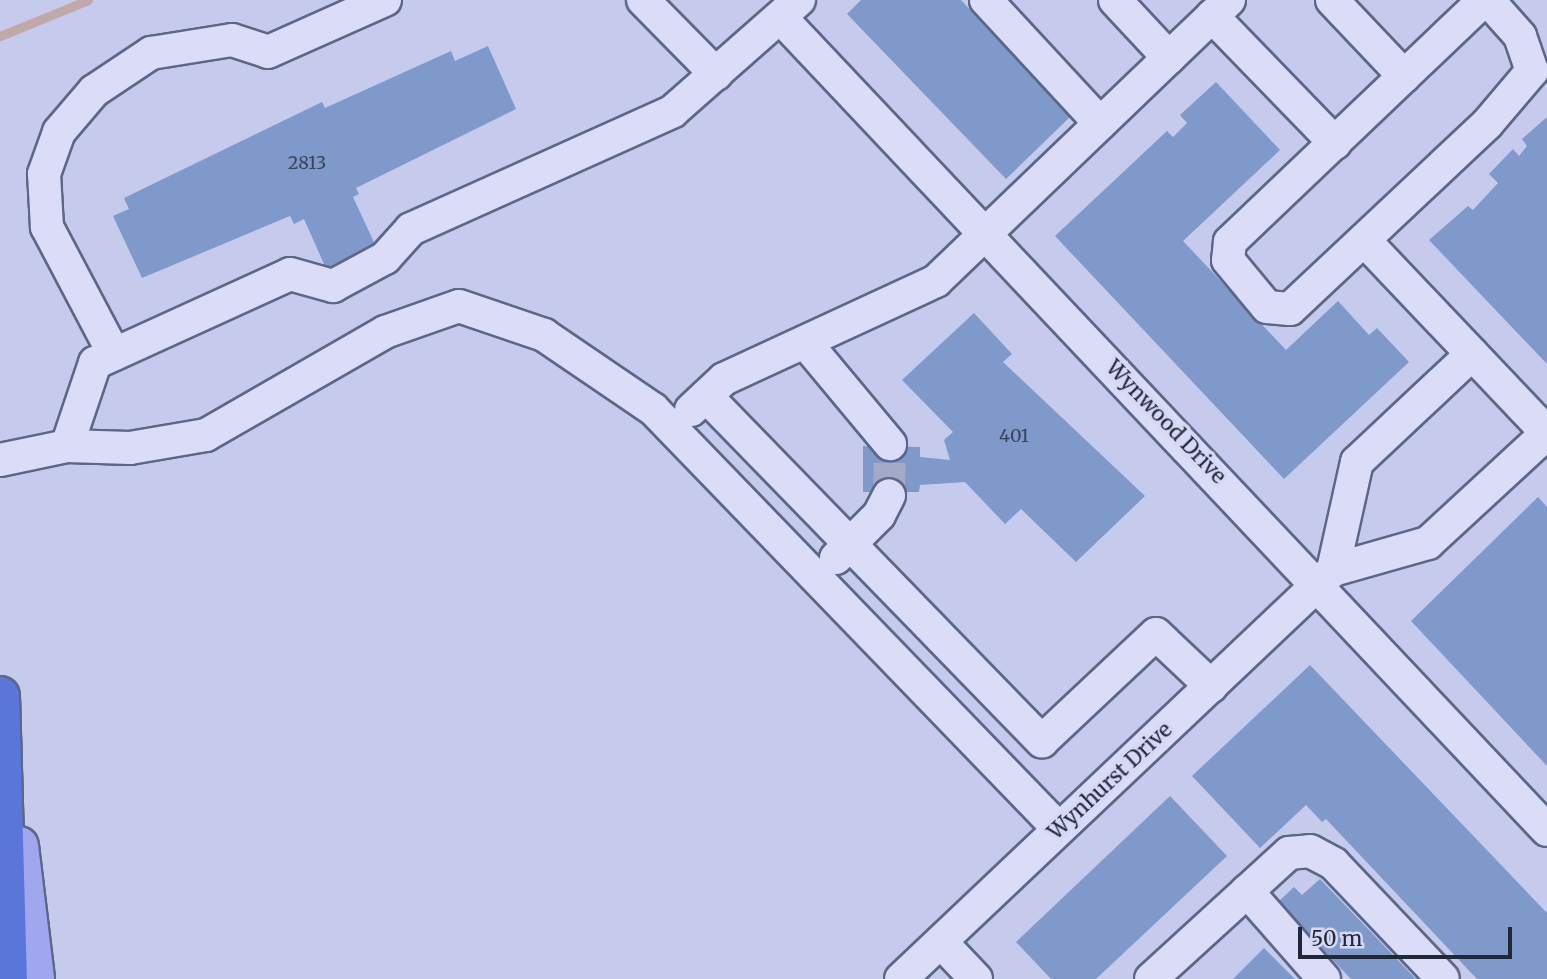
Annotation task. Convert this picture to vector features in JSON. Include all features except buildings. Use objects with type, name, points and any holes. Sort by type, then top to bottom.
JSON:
[{"type":"highway","points":[[0,694],[8,979]]},
{"type":"main road","points":[[0,694],[35,979]]},
{"type":"street","points":[[114,354],[47,227],[44,174],[59,132],[94,91],[151,53],[232,40],[268,52],[385,0]]},
{"type":"street","points":[[643,0],[716,74]]},
{"type":"street","points":[[986,0],[1100,123]]},
{"type":"street","points":[[1115,0],[1169,58]]},
{"type":"street","points":[[1332,0],[1404,76]]},
{"type":"street","points":[[1486,0],[1521,36],[1532,71],[1487,124],[1290,309],[1267,307],[1228,260],[1230,242],[1404,76],[1486,0]]},
{"type":"street","points":[[672,428],[724,379],[936,281],[1221,8],[1335,143]]},
{"type":"street","points":[[67,446],[95,362],[290,274],[333,286],[385,258],[411,229],[673,111],[790,9]]},
{"type":"street","name":"Wynwood Drive","points":[[790,9],[985,233],[1326,577],[1547,830]]},
{"type":"street","points":[[1326,577],[1428,543],[1547,433],[1364,240]]},
{"type":"street","points":[[0,460],[67,446],[130,448],[206,435],[385,332],[459,306],[544,335],[672,428],[818,576],[1059,830]]},
{"type":"street","points":[[805,342],[890,444]]},
{"type":"street","points":[[1326,577],[1357,462],[1472,354]]},
{"type":"street","points":[[706,396],[1042,741],[1156,634],[1211,686]]},
{"type":"street","points":[[818,576],[851,544],[889,495]]},
{"type":"street","name":"Wynhurst Drive","points":[[901,979],[1326,577]]},
{"type":"street","points":[[1151,979],[1289,853],[1310,851],[1334,864],[1443,979]]},
{"type":"street","points":[[1247,891],[1324,979]]},
{"type":"street","points":[[940,942],[976,979]]},
{"type":"waterway","points":[[0,36],[88,0]]},
{"type":"tunnel","points":[[889,495],[890,444]]}]
